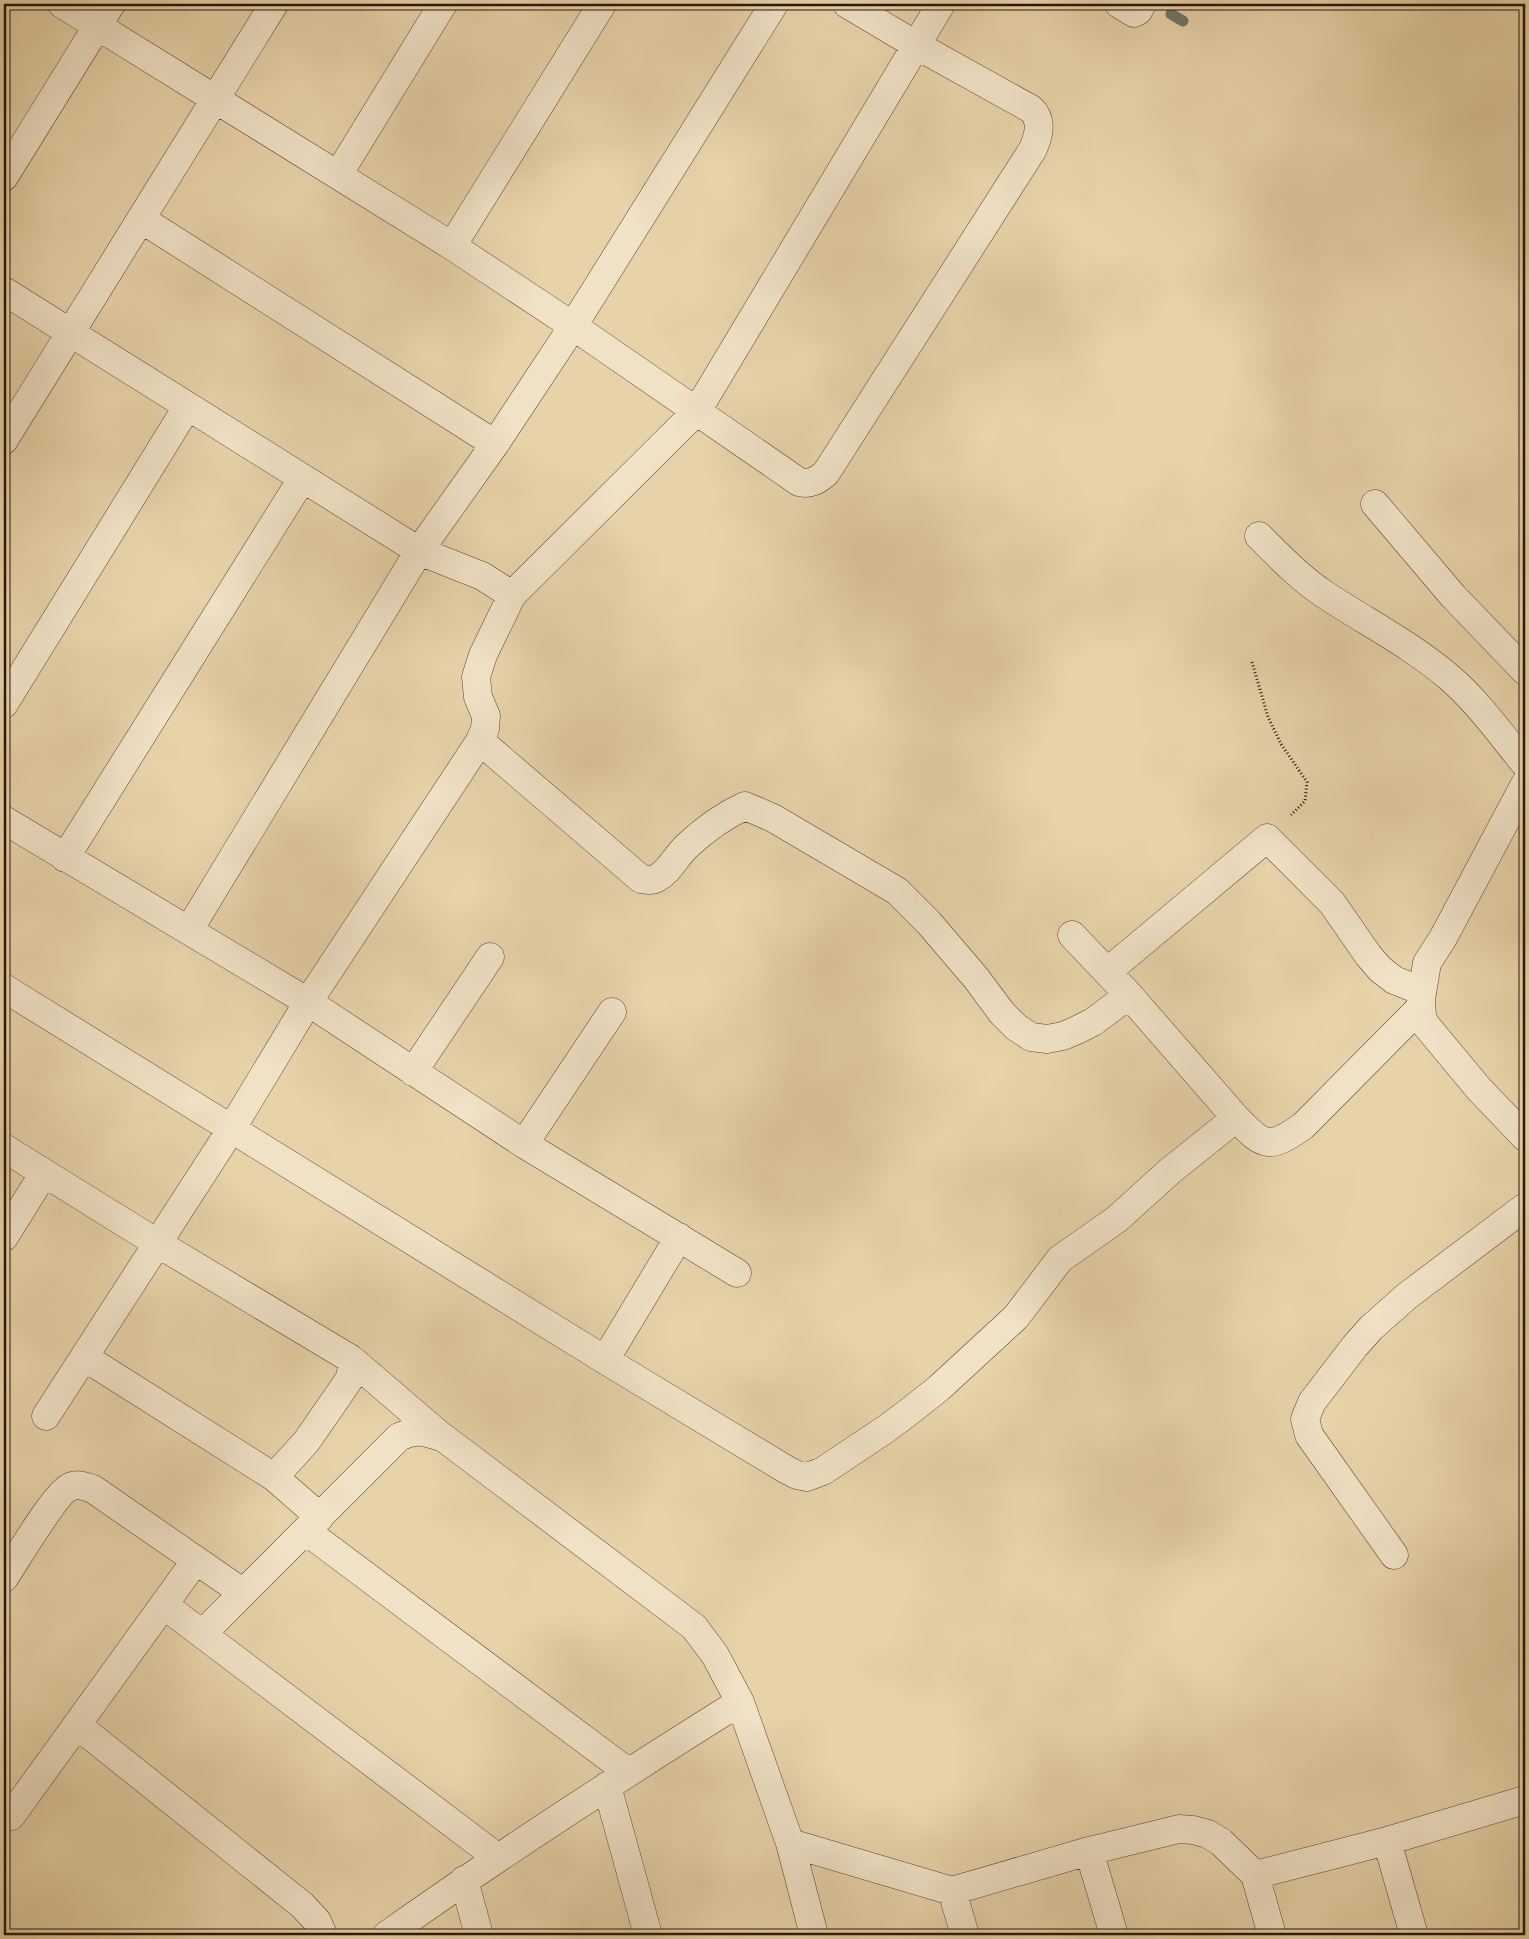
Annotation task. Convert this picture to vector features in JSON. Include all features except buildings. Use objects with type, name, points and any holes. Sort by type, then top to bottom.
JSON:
[{"type":"street","points":[[62,4],[104,15],[215,99],[452,246],[573,326],[799,482],[810,483],[826,473],[1033,149],[1040,129],[1039,121],[1034,111],[847,4]]},
{"type":"street","points":[[4,440],[274,4]]},
{"type":"street","points":[[338,175],[443,4]]},
{"type":"street","points":[[452,246],[602,4]]},
{"type":"street","points":[[189,930],[419,551],[495,444],[573,326],[774,4]]},
{"type":"street","points":[[46,1416],[232,1128],[308,1002],[480,741],[485,729],[486,716],[478,697],[476,677],[483,656],[512,595],[697,411],[941,4]]},
{"type":"street","points":[[1119,4],[1136,13],[1142,4]]},
{"type":"street","points":[[4,177],[13,143],[104,15]]},
{"type":"street","points":[[141,218],[495,444]]},
{"type":"street","points":[[4,291],[419,551],[482,576],[512,595]]},
{"type":"street","points":[[4,704],[187,407]]},
{"type":"street","points":[[65,858],[302,479]]},
{"type":"street","points":[[1375,504],[1453,596],[1525,671]]},
{"type":"street","points":[[1259,536],[1301,577],[1324,594],[1412,649],[1452,679],[1525,764]]},
{"type":"street","points":[[480,741],[642,879],[656,879],[664,873],[686,847],[726,815],[745,806],[773,818],[896,891],[929,923],[976,978],[1002,1013],[1016,1027],[1031,1037],[1047,1039],[1063,1036],[1093,1022],[1129,995]]},
{"type":"street","points":[[1525,784],[1428,963],[1421,999],[1422,1016],[1425,1024],[1479,1089],[1525,1137]]},
{"type":"street","points":[[4,820],[308,1002],[524,1144],[737,1273]]},
{"type":"street","points":[[1107,972],[1267,838],[1332,903],[1380,969],[1421,999]]},
{"type":"street","points":[[1072,936],[1129,995],[1236,1118],[1254,1136],[1265,1142],[1277,1142],[1288,1137],[1303,1126],[1421,999]]},
{"type":"street","points":[[413,1072],[490,957]]},
{"type":"street","points":[[4,988],[605,1360],[797,1475],[807,1477],[823,1471],[886,1430],[940,1388],[1016,1317],[1060,1259],[1123,1214],[1170,1171],[1236,1118]]},
{"type":"street","points":[[524,1144],[612,1012]]},
{"type":"street","points":[[4,1148],[353,1361],[444,1438],[694,1627],[715,1656],[740,1702],[790,1843],[814,1935]]},
{"type":"street","points":[[4,1237],[44,1173]]},
{"type":"street","points":[[1394,1555],[1309,1435],[1305,1419],[1312,1402],[1371,1328],[1406,1296],[1525,1207]]},
{"type":"street","points":[[605,1360],[679,1237]]},
{"type":"street","points":[[84,1357],[274,1477],[313,1524],[617,1779],[648,1935]]},
{"type":"street","points":[[274,1477],[306,1442],[337,1398],[350,1378],[353,1361]]},
{"type":"street","points":[[202,1634],[399,1437],[412,1431],[444,1438]]},
{"type":"street","points":[[4,1578],[54,1503],[68,1487],[74,1485],[93,1489],[242,1592]]},
{"type":"street","points":[[4,1818],[11,1816],[196,1560]]},
{"type":"street","points":[[164,1605],[498,1858]]},
{"type":"street","points":[[387,1935],[464,1880],[617,1779],[740,1702]]},
{"type":"street","points":[[77,1725],[302,1906],[315,1931]]},
{"type":"street","points":[[1254,1875],[1523,1808]]},
{"type":"street","points":[[790,1843],[952,1891],[1089,1851],[1179,1830],[1193,1830],[1208,1834],[1221,1842],[1254,1875],[1272,1935]]},
{"type":"street","points":[[1387,1841],[1414,1935]]},
{"type":"street","points":[[1089,1851],[1114,1935]]},
{"type":"street","points":[[464,1880],[479,1935]]},
{"type":"street","points":[[952,1891],[965,1935]]},
{"type":"path","points":[[1252,662],[1268,717],[1281,744],[1307,782],[1305,801],[1267,838]]},
{"type":"waterway","points":[[1171,14],[1183,21]]}]
